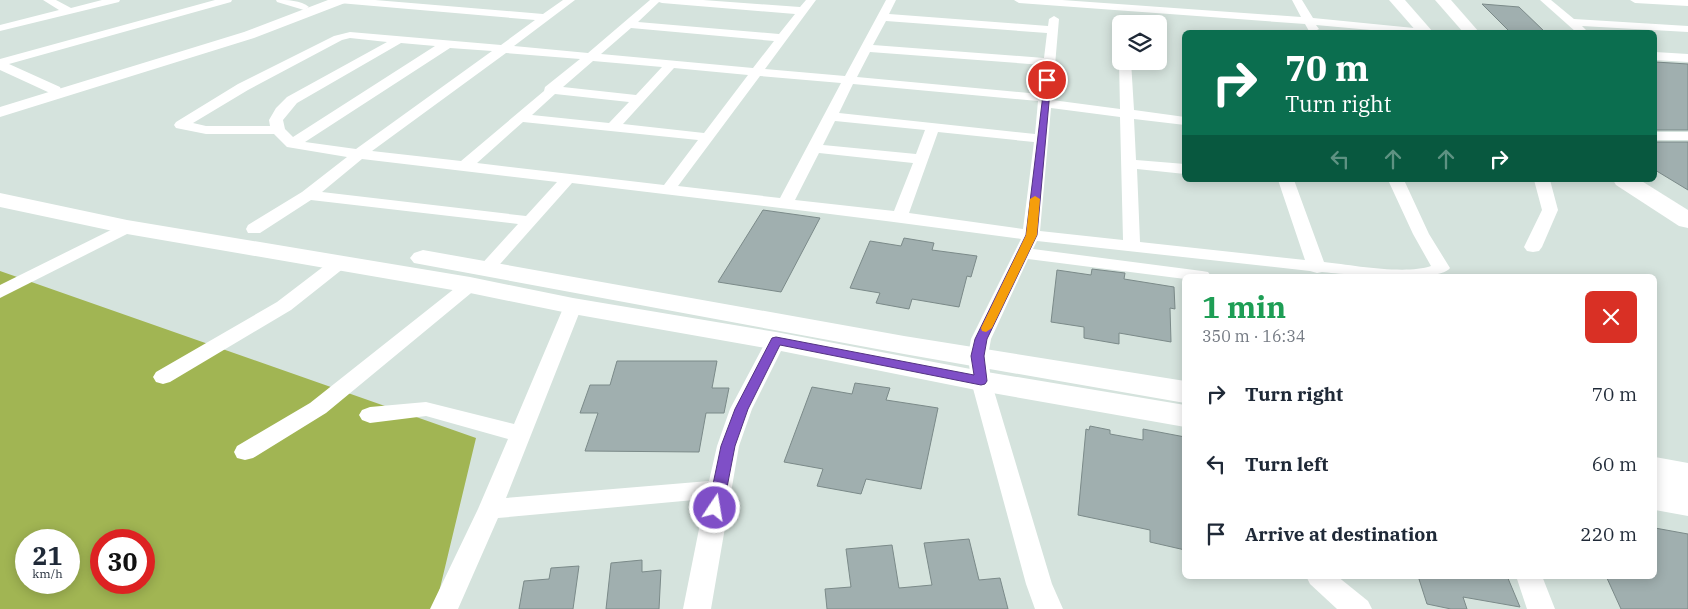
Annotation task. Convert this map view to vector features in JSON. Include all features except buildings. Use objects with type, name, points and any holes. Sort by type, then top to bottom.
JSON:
[{"type":"main road","points":[[1397,0],[1422,30]]},
{"type":"main road","points":[[1443,0],[1469,30]]},
{"type":"main road","points":[[0,182],[151,212],[254,229],[479,277],[904,345],[979,369],[1182,415]]},
{"type":"main road","points":[[1627,182],[1688,221]]},
{"type":"main road","points":[[1652,182],[1688,204]]},
{"type":"main road","points":[[0,200],[127,226],[338,264],[479,277],[573,306],[776,341],[979,369],[1182,392]]},
{"type":"main road","points":[[1657,470],[1688,476]]},
{"type":"main road","points":[[1657,496],[1688,502]]},
{"type":"street","points":[[48,0],[69,11]]},
{"type":"street","points":[[0,28],[115,0]]},
{"type":"street","points":[[0,64],[226,0]]},
{"type":"street","points":[[281,0],[304,7]]},
{"type":"street","points":[[0,106],[198,46],[323,0]]},
{"type":"street","points":[[0,112],[248,35],[340,0],[546,18]]},
{"type":"street","points":[[254,229],[308,195],[359,154],[570,0]]},
{"type":"street","points":[[465,166],[550,90],[656,0]]},
{"type":"street","points":[[662,0],[721,4],[807,6]]},
{"type":"street","points":[[784,205],[891,0]]},
{"type":"street","points":[[1019,0],[1124,4],[1232,12],[1403,30]]},
{"type":"street","points":[[1297,0],[1314,30]]},
{"type":"street","points":[[1545,0],[1579,30]]},
{"type":"street","points":[[1635,0],[1674,1],[1688,4]]},
{"type":"street","points":[[1049,609],[1039,584],[979,369],[981,339],[1032,235],[1056,1]]},
{"type":"street","points":[[694,30],[721,4]]},
{"type":"street","points":[[667,191],[807,6]]},
{"type":"street","points":[[882,17],[962,27],[1053,30]]},
{"type":"street","points":[[1569,22],[1688,29]]},
{"type":"street","points":[[627,24],[781,38]]},
{"type":"street","points":[[278,130],[206,130],[181,125],[243,87],[338,38],[350,35],[850,80],[1045,100],[1182,121]]},
{"type":"street","points":[[400,39],[292,100],[276,120],[278,130],[292,144],[359,154],[900,217],[1032,235],[1317,268],[1392,274]]},
{"type":"street","points":[[292,144],[447,44]]},
{"type":"street","points":[[866,48],[954,51],[1049,62]]},
{"type":"street","points":[[1657,56],[1688,58]]},
{"type":"street","points":[[0,64],[55,90]]},
{"type":"street","points":[[613,127],[671,64]]},
{"type":"street","points":[[1125,70],[1132,246]]},
{"type":"street","points":[[550,90],[639,99]]},
{"type":"street","points":[[830,116],[1041,138]]},
{"type":"street","points":[[520,118],[706,137]]},
{"type":"street","points":[[900,217],[932,127]]},
{"type":"street","points":[[1657,136],[1688,136]]},
{"type":"street","points":[[814,148],[921,159]]},
{"type":"street","points":[[1129,164],[1182,169]]},
{"type":"street","points":[[244,452],[318,408],[404,340],[479,277],[568,179]]},
{"type":"street","points":[[1287,182],[1317,268]]},
{"type":"street","points":[[1397,182],[1421,234],[1441,268],[1424,274]]},
{"type":"street","points":[[1533,247],[1550,210],[1543,182]]},
{"type":"street","points":[[308,195],[530,221]]},
{"type":"street","points":[[0,292],[127,226]]},
{"type":"street","points":[[1024,253],[1187,274]]},
{"type":"street","points":[[163,377],[284,306],[338,264]]},
{"type":"street","points":[[444,609],[490,510],[573,306]]},
{"type":"street","points":[[697,609],[728,446],[741,409],[776,341]]},
{"type":"street","points":[[370,415],[426,409],[520,434]]},
{"type":"street","points":[[490,510],[719,489]]},
{"type":"street","points":[[1322,579],[1358,609]]},
{"type":"street","points":[[1530,579],[1541,609]]},
{"type":"green space","points":[[0,271],[476,438],[435,609],[0,609]]},
{"type":"slow traffic","points":[[986,328],[1032,235],[1035,199]]},
{"type":"route","points":[[715,508],[728,446],[741,409],[776,341],[981,381],[978,356],[981,339],[1032,235],[1047,80]]}]
